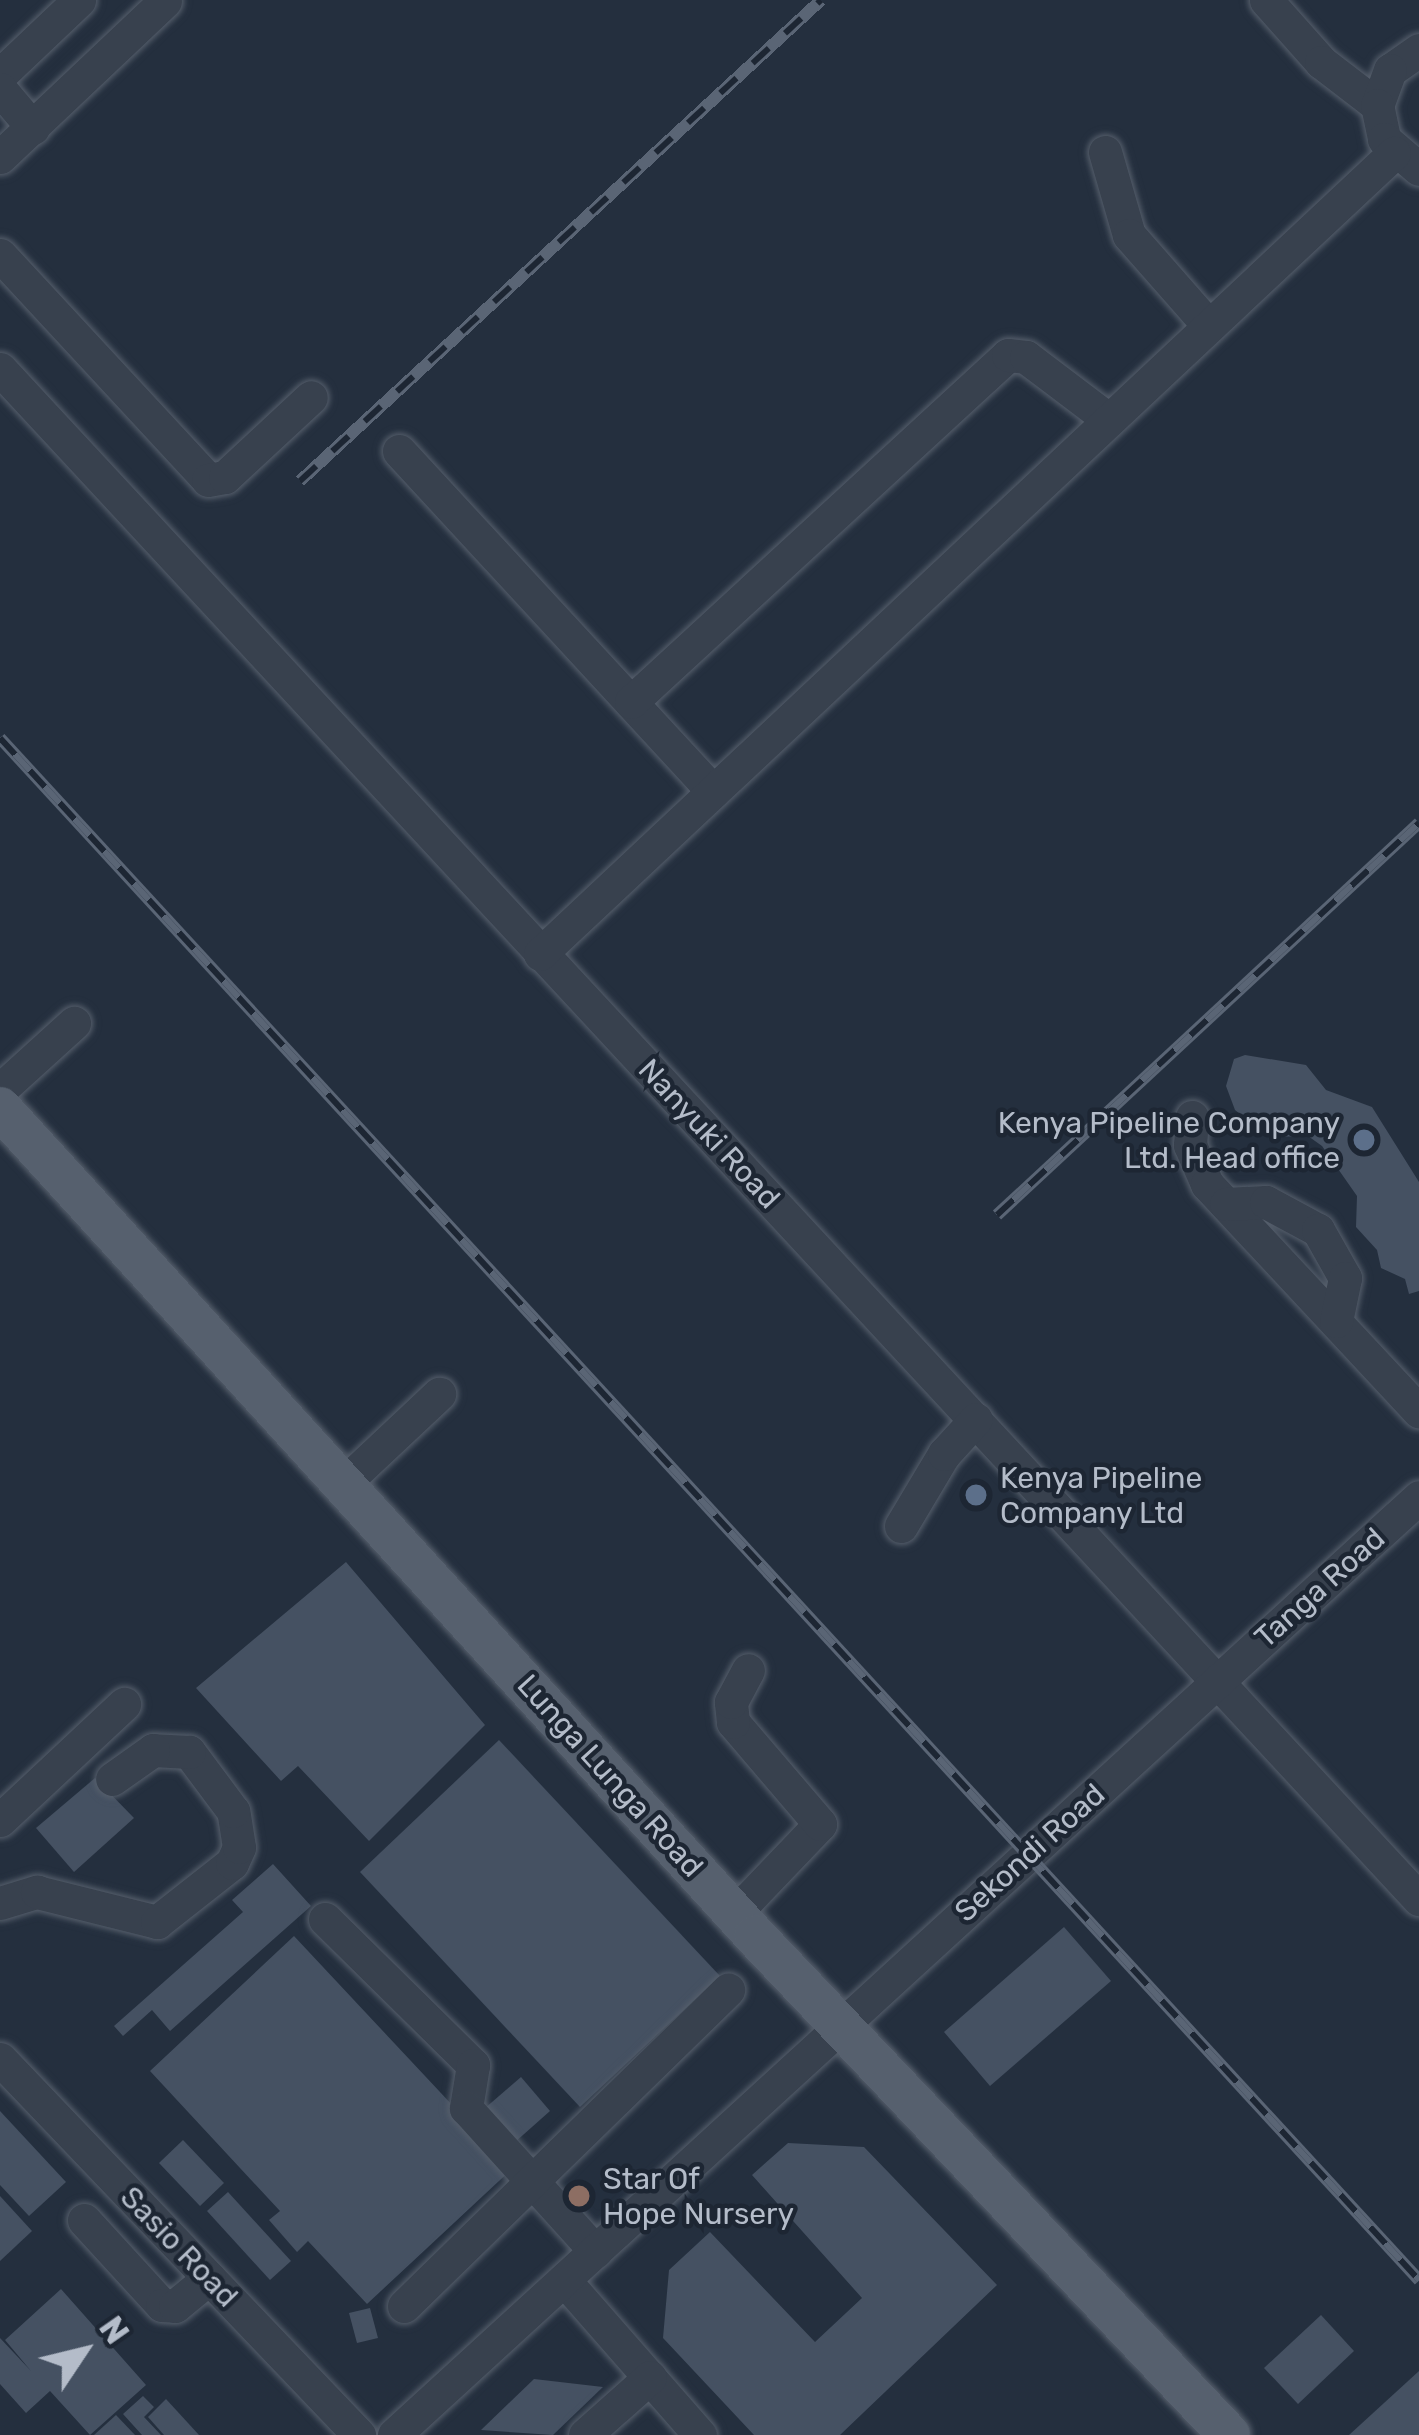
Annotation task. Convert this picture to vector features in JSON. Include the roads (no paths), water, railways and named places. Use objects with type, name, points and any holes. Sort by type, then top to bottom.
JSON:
[{"type":"main road","name":"Lunga Lunga Road","points":[[0,1108],[840,2027],[1229,2435]]},
{"type":"street","points":[[0,75],[79,0]]},
{"type":"street","points":[[540,954],[1208,325],[1406,161],[1377,105],[1321,62],[1266,0]]},
{"type":"street","points":[[0,157],[165,1]]},
{"type":"street","points":[[1377,105],[1390,70],[1419,50]]},
{"type":"street","points":[[0,89],[33,128]]},
{"type":"street","points":[[1106,152],[1130,235],[1208,325]]},
{"type":"street","points":[[0,255],[208,480],[225,477],[311,397]]},
{"type":"street","points":[[631,702],[1009,355],[1026,357],[1108,419]]},
{"type":"street","name":"Nanyuki Road","points":[[0,369],[1220,1679],[1419,1899]]},
{"type":"street","points":[[399,451],[713,791]]},
{"type":"street","points":[[0,1090],[74,1023]]},
{"type":"street","points":[[1192,1117],[1195,1162],[1226,1204],[1336,1322],[1414,1394]]},
{"type":"street","points":[[1226,1204],[1266,1202],[1318,1230],[1345,1278],[1336,1322]]},
{"type":"street","points":[[343,1484],[439,1394]]},
{"type":"street","points":[[902,1526],[944,1454],[976,1419]]},
{"type":"street","name":"Tanga Road","points":[[1220,1679],[1419,1497]]},
{"type":"street","points":[[735,1913],[820,1824],[733,1722],[731,1702],[748,1670]]},
{"type":"street","name":"Sekondi Road","points":[[394,2435],[1220,1679]]},
{"type":"street","points":[[0,1820],[124,1704]]},
{"type":"street","points":[[0,1903],[37,1892],[158,1922],[232,1863],[239,1830],[233,1810],[189,1752],[153,1750],[112,1779]]},
{"type":"street","points":[[325,1919],[473,2065],[466,2108],[595,2251]]},
{"type":"street","points":[[404,2306],[728,1990]]},
{"type":"street","name":"Sasio Road","points":[[0,2059],[359,2435]]},
{"type":"street","points":[[84,2220],[162,2305],[175,2306],[209,2278]]},
{"type":"street","points":[[565,2281],[700,2435]]},
{"type":"street","points":[[585,2435],[650,2377]]},
{"type":"railway","points":[[300,481],[821,0]]},
{"type":"railway","points":[[0,738],[1419,2280]]},
{"type":"railway","points":[[997,1215],[1419,823]]},
{"type":"place","name":"Kenya Pipeline Company Ltd. Head office","points":[[1364,1140]]},
{"type":"place","name":"Kenya Pipeline Company Ltd","points":[[976,1495]]},
{"type":"place","name":"Star Of Hope Nursery","points":[[579,2196]]}]
